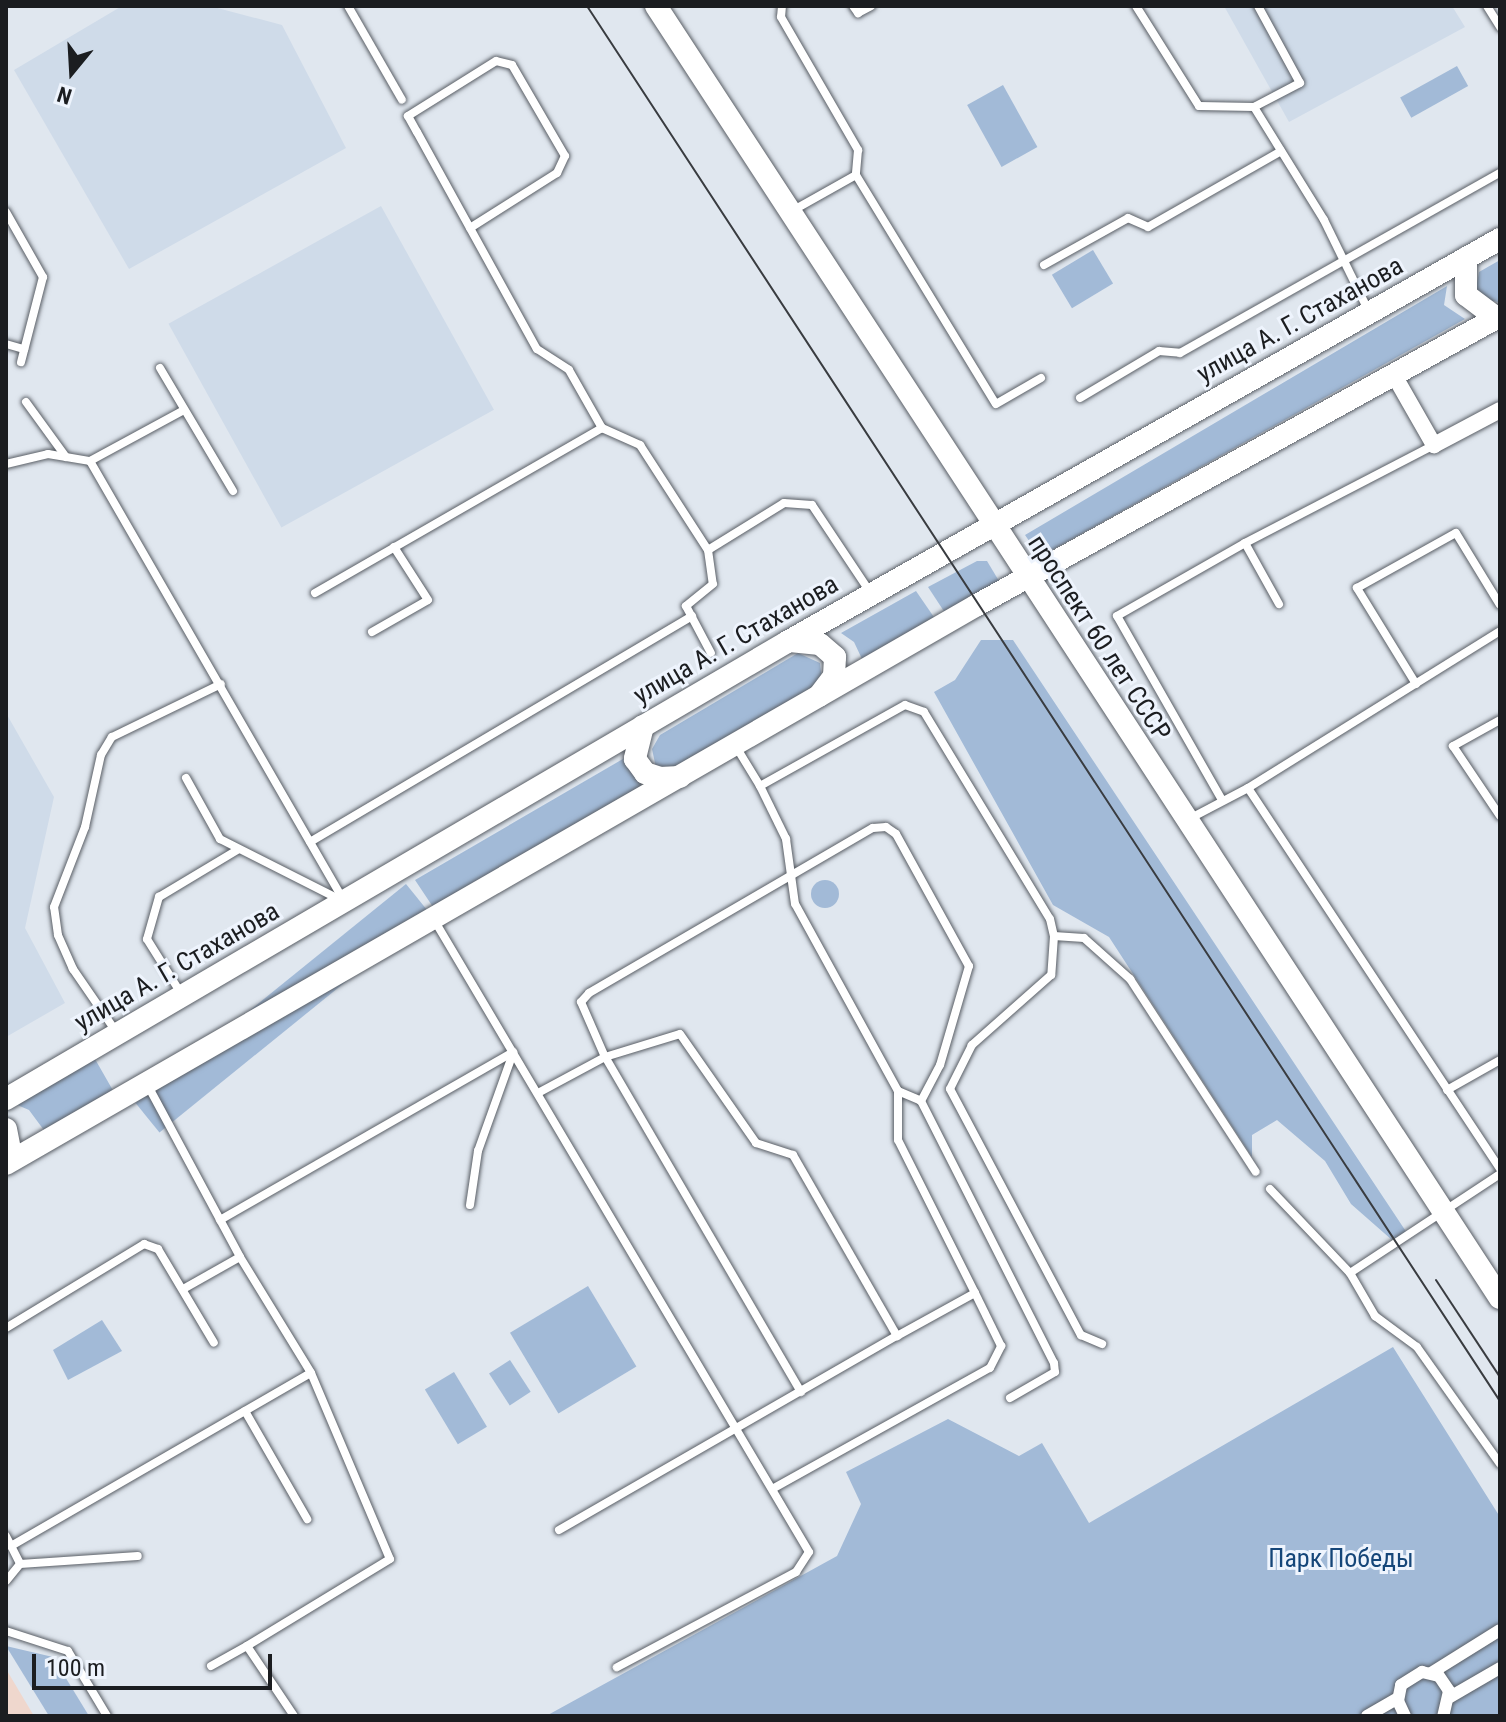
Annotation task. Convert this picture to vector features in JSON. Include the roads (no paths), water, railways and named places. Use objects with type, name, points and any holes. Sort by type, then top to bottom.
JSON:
[{"type":"main road","name":"проспект 60 лет СССР","points":[[656,6],[992,525],[1500,1298]]},
{"type":"main road","name":"улица А. Г. Стаханова","points":[[6,1099],[787,642],[1500,239]]},
{"type":"main road","points":[[6,1161],[147,1084],[819,696],[1498,317],[1466,295],[1466,258]]},
{"type":"main road","points":[[787,642],[820,644],[835,657],[834,676],[819,696]]},
{"type":"main road","points":[[643,726],[635,759],[645,773],[660,778],[682,776]]},
{"type":"main road","points":[[6,1129],[11,1154],[6,1161]]},
{"type":"street","points":[[1394,375],[1434,445],[1500,410]]},
{"type":"street","points":[[1367,1716],[1398,1698],[1406,1678],[1431,1673],[1500,1630]]},
{"type":"street","points":[[1450,1697],[1500,1668]]},
{"type":"street","points":[[1431,1673],[1446,1683],[1450,1697],[1443,1716]]},
{"type":"street","points":[[1398,1698],[1405,1716]]},
{"type":"lane","points":[[348,6],[402,100]]},
{"type":"lane","points":[[782,6],[781,17],[858,150],[856,175],[996,404],[1041,378]]},
{"type":"lane","points":[[853,6],[858,13],[871,6]]},
{"type":"lane","points":[[1136,6],[1199,106],[1254,107],[1300,83],[1258,6]]},
{"type":"lane","points":[[1487,6],[1500,27]]},
{"type":"lane","points":[[470,228],[557,173],[565,156],[512,65],[496,61],[408,116],[470,228],[537,349],[569,370],[602,428],[640,445],[708,550],[713,584],[686,606],[711,653]]},
{"type":"lane","points":[[1254,107],[1345,261],[1369,313]]},
{"type":"lane","points":[[1044,265],[1128,218],[1148,227],[1281,151]]},
{"type":"lane","points":[[1080,398],[1159,351],[1180,353],[1500,173]]},
{"type":"lane","points":[[790,213],[856,175]]},
{"type":"lane","points":[[6,212],[43,277],[21,362]]},
{"type":"lane","points":[[6,344],[24,349]]},
{"type":"lane","points":[[160,368],[233,491]]},
{"type":"lane","points":[[26,402],[66,457]]},
{"type":"lane","points":[[6,464],[48,454],[90,461],[184,410]]},
{"type":"lane","points":[[315,593],[602,428]]},
{"type":"lane","points":[[1222,800],[1117,616],[1245,543],[1434,445]]},
{"type":"lane","points":[[90,461],[345,902]]},
{"type":"lane","points":[[708,550],[784,503],[812,505],[871,594]]},
{"type":"lane","points":[[1416,684],[1357,588],[1456,533],[1500,605]]},
{"type":"lane","points":[[1245,543],[1279,604]]},
{"type":"lane","points":[[372,632],[428,600],[394,547]]},
{"type":"lane","points":[[310,842],[692,616]]},
{"type":"lane","points":[[1186,821],[1248,788],[1500,631]]},
{"type":"lane","points":[[118,1034],[73,969],[58,935],[54,907],[85,827],[101,755],[112,737],[221,684]]},
{"type":"lane","points":[[760,786],[905,705],[916,706],[1050,919],[1054,936],[1051,975],[972,1045],[950,1089],[1081,1335],[1102,1344]]},
{"type":"lane","points":[[1500,720],[1453,746],[1500,816]]},
{"type":"lane","points":[[735,745],[760,786],[786,839],[800,915],[898,1091],[898,1140],[1001,1346],[990,1368],[774,1488]]},
{"type":"lane","points":[[186,778],[220,839],[345,902]]},
{"type":"lane","points":[[1248,788],[1500,1172],[1350,1273]]},
{"type":"lane","points":[[801,1392],[605,1057],[582,1015],[584,997],[873,828],[886,827],[896,834],[967,955],[968,976],[940,1065],[921,1101]]},
{"type":"lane","points":[[182,996],[147,939],[159,897],[239,849]]},
{"type":"lane","points":[[433,918],[774,1488],[809,1552],[796,1572],[617,1667]]},
{"type":"lane","points":[[1054,936],[1092,943],[1130,979],[1256,1172]]},
{"type":"lane","points":[[538,1093],[605,1057],[670,1033],[685,1036],[756,1143],[793,1155],[897,1336]]},
{"type":"lane","points":[[470,1205],[478,1151],[513,1052]]},
{"type":"lane","points":[[220,1220],[513,1052]]},
{"type":"lane","points":[[1447,1090],[1500,1060]]},
{"type":"lane","points":[[147,1084],[240,1257],[311,1373],[390,1559],[211,1666]]},
{"type":"lane","points":[[898,1091],[921,1101],[1054,1363],[1055,1372],[1010,1398]]},
{"type":"lane","points":[[1270,1189],[1350,1273],[1375,1316],[1417,1347],[1500,1464]]},
{"type":"lane","points":[[6,1328],[144,1244],[158,1249],[185,1288],[214,1343]]},
{"type":"lane","points":[[185,1288],[240,1257]]},
{"type":"lane","points":[[559,1530],[975,1293]]},
{"type":"lane","points":[[11,1546],[311,1373]]},
{"type":"lane","points":[[245,1411],[307,1519]]},
{"type":"lane","points":[[6,1536],[20,1564]]},
{"type":"lane","points":[[6,1581],[20,1564],[138,1556]]},
{"type":"lane","points":[[6,1631],[68,1651],[107,1716]]},
{"type":"lane","points":[[247,1646],[294,1716]]},
{"type":"tram line","points":[[587,6],[1500,1401]]},
{"type":"tram line","points":[[1436,1280],[1500,1377]]},
{"type":"park label","name":"Парк Победы","points":[[1341,1559]]}]
